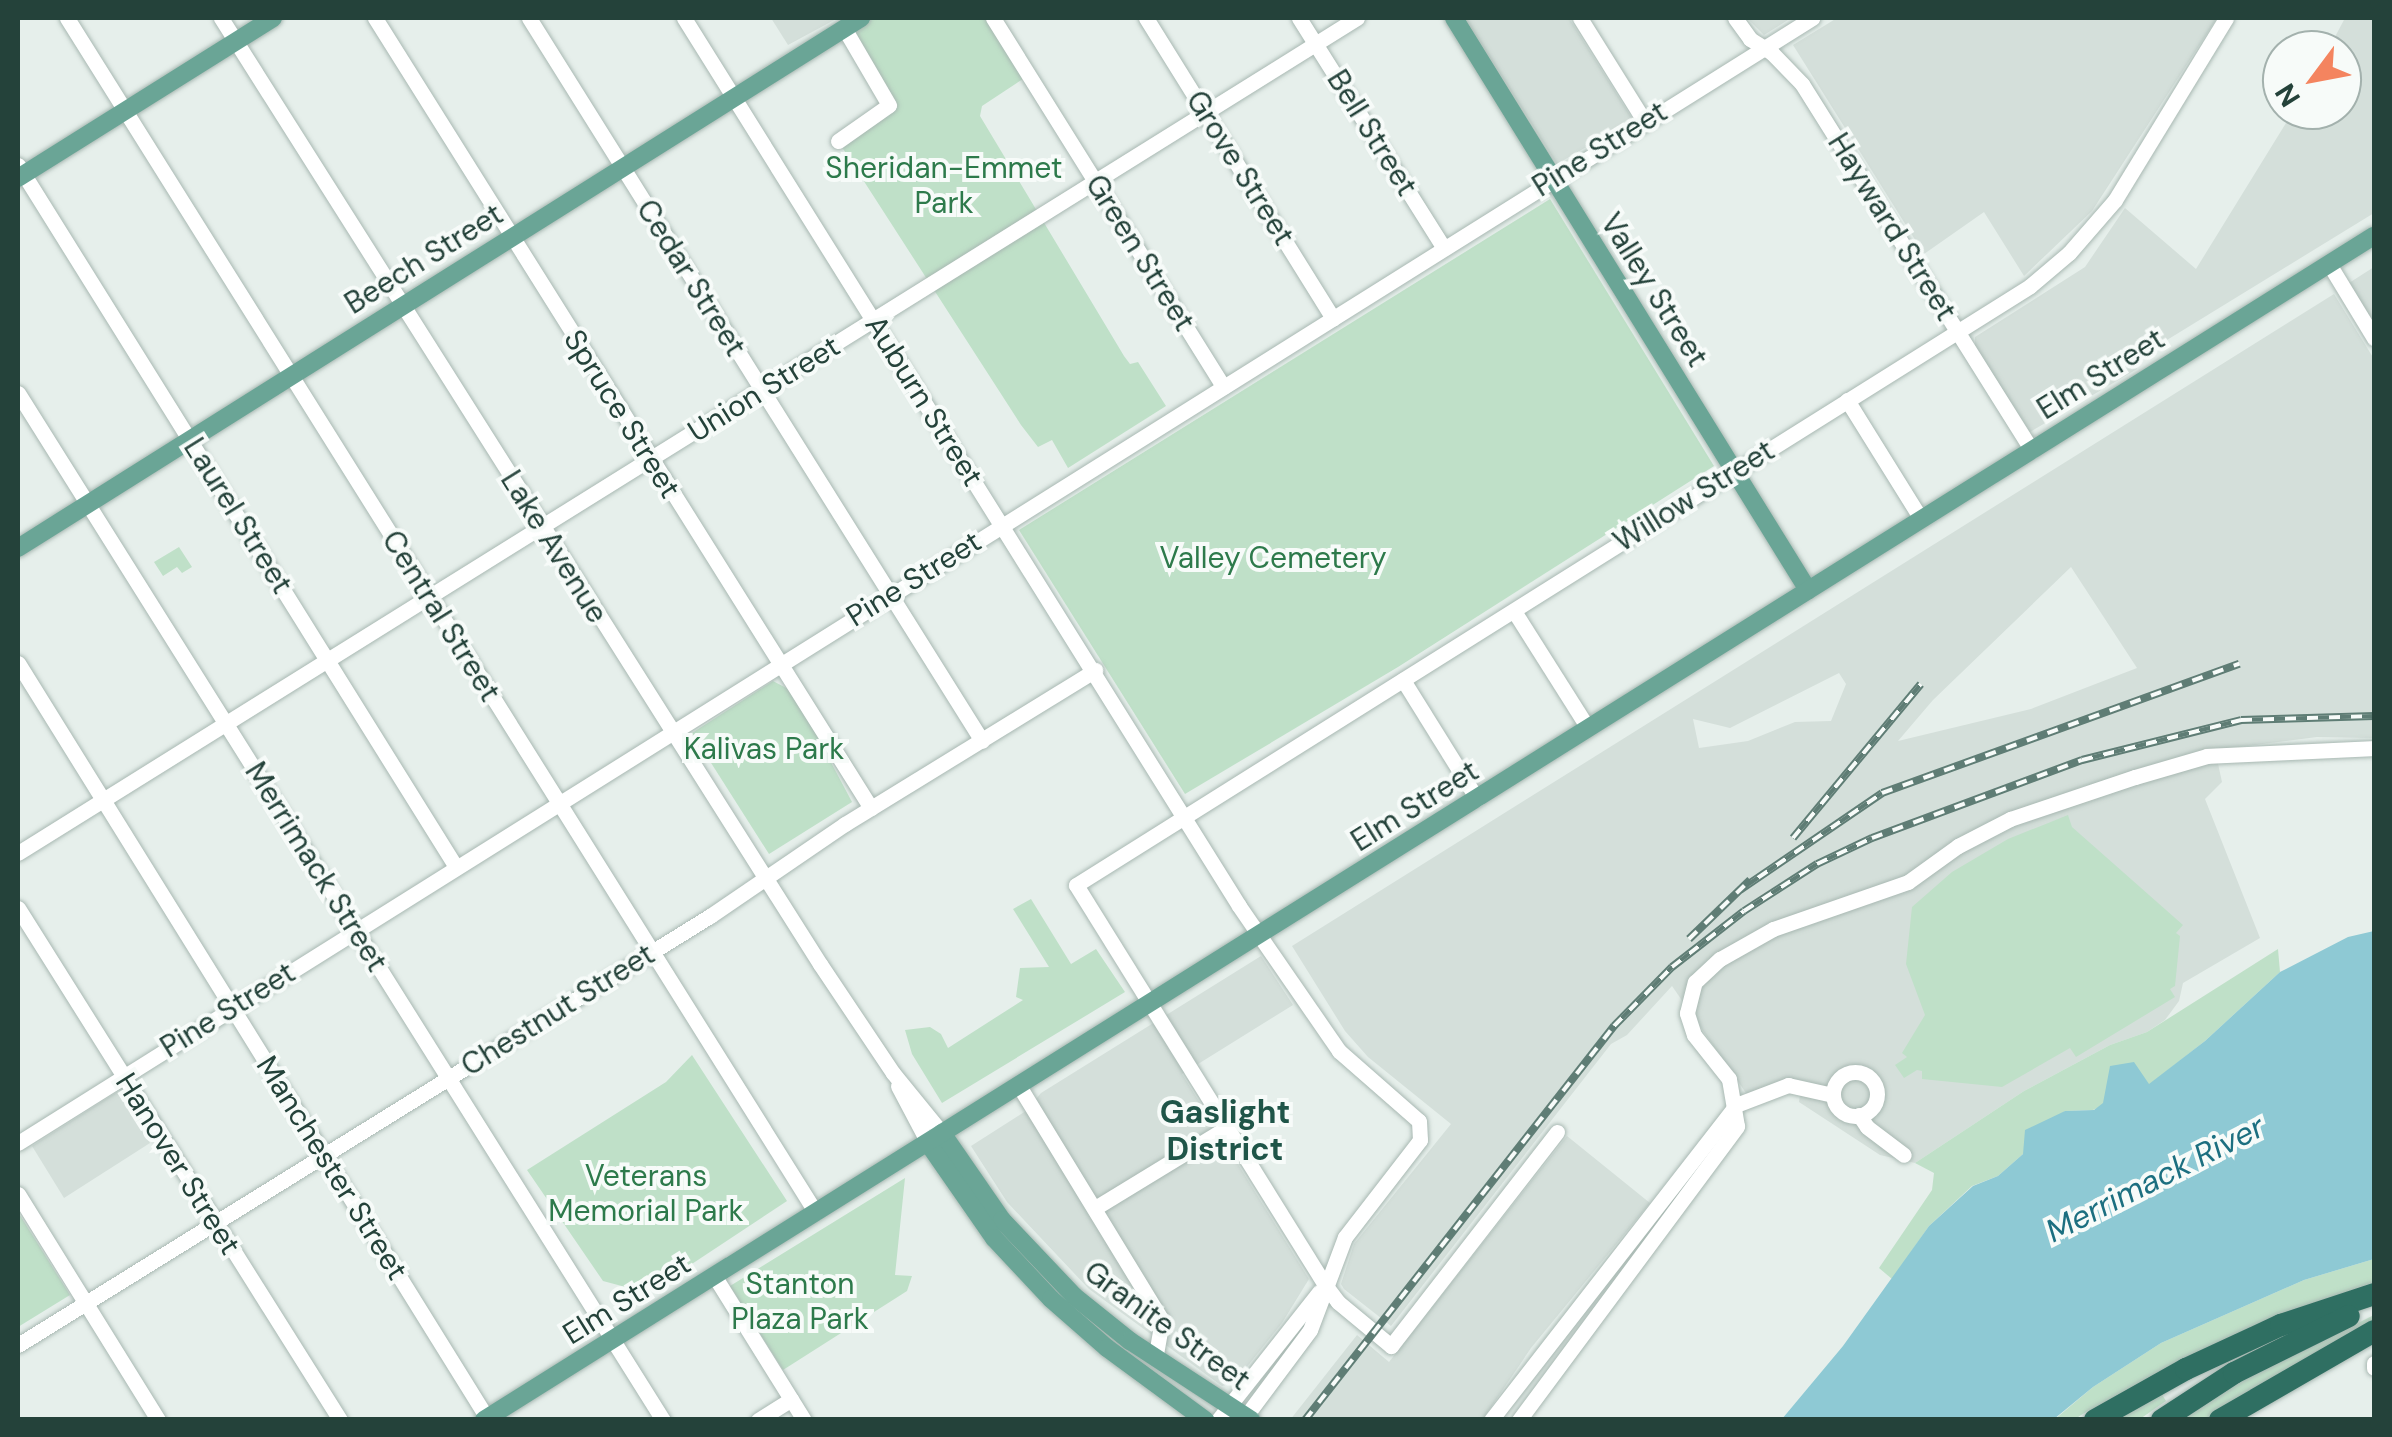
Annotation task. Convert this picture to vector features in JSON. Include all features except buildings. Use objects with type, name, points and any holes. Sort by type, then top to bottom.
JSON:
[{"type":"highway","points":[[2096,1420],[2186,1369],[2280,1325],[2374,1294]]},
{"type":"highway","points":[[2162,1420],[2234,1373],[2374,1304]]},
{"type":"highway","points":[[2220,1420],[2374,1331]]},
{"type":"highway","points":[[2248,1420],[2374,1342]]},
{"type":"main road","points":[[19,173],[273,18]]},
{"type":"main road","name":"Beech Street","points":[[18,548],[861,18]]},
{"type":"main road","name":"Valley Street","points":[[1454,18],[1808,590]]},
{"type":"main road","name":"Elm Street","points":[[486,1419],[2374,236]]},
{"type":"main road","name":"Granite Street","points":[[935,1138],[1050,1274],[1106,1323],[1156,1354],[1238,1416]]},
{"type":"main road","name":"Granite Street","points":[[935,1138],[994,1238],[1051,1300],[1107,1348],[1205,1420]]},
{"type":"street","name":"Central Street","points":[[68,18],[816,1213]]},
{"type":"street","name":"Lake Avenue","points":[[221,18],[671,732],[935,1138]]},
{"type":"street","name":"Spruce Street","points":[[375,18],[871,808]]},
{"type":"street","name":"Cedar Street","points":[[529,18],[982,741]]},
{"type":"street","name":"Auburn Street","points":[[684,18],[1262,936],[1339,1051],[1406,1107],[1421,1128],[1410,1154],[1346,1238],[1325,1285]]},
{"type":"street","name":"Green Street","points":[[993,18],[1224,387]]},
{"type":"street","name":"Grove Street","points":[[1146,18],[1334,318]]},
{"type":"street","name":"Bell Street","points":[[1300,18],[1444,248]]},
{"type":"street","name":"Union Street","points":[[18,854],[1357,18]]},
{"type":"street","points":[[1580,18],[1644,122]]},
{"type":"street","name":"Hayward Street","points":[[1735,18],[1750,38],[1802,84],[2032,450]]},
{"type":"street","name":"Pine Street","points":[[18,1142],[1812,18]]},
{"type":"street","name":"Willow Street","points":[[1148,1006],[1076,885],[2042,277],[2094,226],[2141,160],[2226,18]]},
{"type":"street","points":[[838,141],[889,105],[844,28]]},
{"type":"street","name":"Laurel Street","points":[[19,173],[456,868]]},
{"type":"street","points":[[2329,264],[2374,338]]},
{"type":"street","name":"Merrimack Street","points":[[18,393],[664,1420]]},
{"type":"street","points":[[1847,400],[1921,520]]},
{"type":"street","points":[[1514,611],[1588,728]]},
{"type":"street","name":"Manchester Street","points":[[18,663],[486,1419]]},
{"type":"street","name":"Chestnut Street","points":[[18,1344],[651,952],[871,808],[1095,670]]},
{"type":"street","points":[[1404,680],[1477,799]]},
{"type":"street","points":[[1519,1420],[1738,1126],[1729,1079],[1698,1040],[1687,1013],[1695,982],[1720,958],[1773,929],[1908,882],[1958,846],[2010,819],[2207,756],[2374,748]]},
{"type":"street","name":"Hanover Street","points":[[18,908],[340,1420]]},
{"type":"street","points":[[1148,1006],[1325,1285],[1338,1302],[1392,1346],[1558,1132]]},
{"type":"street","points":[[1855,1072],[1867,1075],[1875,1085],[1876,1098],[1870,1110],[1859,1115],[1842,1111],[1833,1094],[1842,1076],[1855,1072]]},
{"type":"street","points":[[1019,1086],[1162,1320],[1156,1354]]},
{"type":"street","points":[[1491,1420],[1736,1106],[1788,1086],[1833,1094]]},
{"type":"street","points":[[1859,1115],[1867,1127],[1904,1155]]},
{"type":"street","points":[[1095,1208],[1226,1128]]},
{"type":"street","points":[[18,1194],[158,1420]]},
{"type":"street","points":[[715,1277],[804,1420]]},
{"type":"street","points":[[1238,1416],[1325,1285]]},
{"type":"street","points":[[758,1420],[791,1398]]},
{"type":"shaded area","points":[[771,18],[838,18],[788,45]]},
{"type":"shaded area","points":[[1465,18],[1569,18],[1633,120],[1557,164]]},
{"type":"shaded area","points":[[1747,18],[1791,18],[1764,35]]},
{"type":"shaded area","points":[[1837,18],[2217,18],[2092,211],[2024,276],[1984,212],[1924,254],[1793,45]]},
{"type":"shaded area","points":[[2345,18],[2374,18],[2374,213],[2149,351],[2133,363],[2137,369],[2030,432],[1975,347],[1975,337],[2085,267],[2125,208],[2196,269],[2282,130],[2362,130],[2362,30],[2339,30]]},
{"type":"shaded area","points":[[2374,267],[2374,325],[2349,283]]},
{"type":"shaded area","points":[[2334,294],[2374,359],[2374,738],[2317,737],[2215,750],[2222,782],[2205,799],[2260,938],[2183,983],[2179,1001],[2165,1020],[2147,1032],[2110,1045],[2024,1091],[1915,1163],[1880,1155],[1799,1102],[1800,1095],[1787,1091],[1755,1106],[1672,986],[1627,1035],[1611,1044],[1391,1326],[1341,1284],[1354,1244],[1451,1124],[1368,1057],[1345,1031],[1292,946]],"holes":[[[2071,567],[2137,668],[2031,709],[1898,741],[1933,700]],[[1839,673],[1846,684],[1831,721],[1795,722],[1748,741],[1699,748],[1693,719],[1730,728]]]},
{"type":"shaded area","points":[[1261,956],[1293,1005],[1182,1074],[1309,1279],[1282,1323],[1234,1383],[1222,1386],[1089,1289],[1007,1202],[971,1146],[1026,1111],[1041,1093]]},
{"type":"shaded area","points":[[117,1092],[150,1143],[64,1198],[32,1146]]},
{"type":"shaded area","points":[[1567,1136],[1650,1203],[1531,1348],[1483,1419],[1290,1420],[1357,1335],[1389,1362]]},
{"type":"green space","name":"Sheridan-Emmet Park","points":[[861,18],[993,18],[1029,75],[982,106],[980,116],[1124,356],[1130,364],[1138,362],[1166,406],[1068,468],[1052,440],[1038,447],[1021,425],[838,141],[886,110],[844,28]]},
{"type":"green space","name":"Valley Cemetery","points":[[1550,199],[1714,466],[1398,667],[1185,794],[1019,530]]},
{"type":"green space","points":[[179,547],[192,567],[182,573],[177,567],[163,576],[154,562]]},
{"type":"green space","name":"Kalivas Park","points":[[773,681],[790,690],[799,702],[852,802],[769,854],[692,733]]},
{"type":"green space","points":[[2068,815],[2072,827],[2183,925],[2176,933],[2180,936],[2175,986],[2170,989],[2175,997],[2076,1057],[2070,1048],[2002,1087],[1922,1079],[1922,1071],[1917,1070],[1904,1078],[1895,1065],[1907,1057],[1902,1053],[1925,1015],[1906,964],[1912,907],[1952,872],[2008,839]]},
{"type":"green space","points":[[1031,899],[1071,964],[1096,949],[1125,992],[942,1103],[912,1054],[905,1030],[930,1027],[941,1034],[948,1048],[1023,1000],[1016,997],[1020,968],[1049,967],[1013,909]]},
{"type":"green space","points":[[2278,949],[2280,972],[2205,1041],[2149,1085],[2093,1110],[2065,1111],[1998,1176],[1972,1186],[1929,1226],[1892,1279],[1879,1268],[1932,1190],[1934,1173],[1915,1163],[2024,1091],[2110,1045],[2147,1032]]},
{"type":"green space","name":"Veterans Memorial Park","points":[[692,1055],[787,1201],[648,1293],[603,1281],[527,1170],[666,1082]]},
{"type":"green space","name":"Stanton Plaza Park","points":[[905,1178],[895,1275],[912,1276],[907,1291],[783,1370],[730,1286]]},
{"type":"green space","points":[[18,1212],[70,1295],[18,1327]]},
{"type":"green space","points":[[2374,1259],[2374,1282],[2313,1304],[2091,1413],[2089,1410],[2075,1419],[2054,1420],[2093,1387],[2161,1343],[2304,1280]]},
{"type":"green space","points":[[2374,1315],[2374,1323],[2209,1419],[2181,1420],[2234,1385]]},
{"type":"green space","points":[[2161,1393],[2166,1401],[2140,1419],[2114,1420]]},
{"type":"water","name":"Merrimack River","points":[[2374,931],[2374,1259],[2304,1280],[2161,1343],[2093,1387],[2054,1419],[1782,1419],[1843,1346],[1929,1226],[1973,1186],[1998,1176],[2023,1154],[2025,1130],[2065,1111],[2094,1110],[2103,1103],[2110,1066],[2134,1062],[2149,1084],[2205,1041],[2280,972],[2348,937]]},
{"type":"railway","points":[[1740,890],[1882,793],[2239,664]]},
{"type":"railway","points":[[1793,838],[1921,684]]},
{"type":"railway","points":[[1305,1420],[1614,1026],[1672,967],[1744,911],[1817,864],[1872,838],[2082,760],[2241,720],[2374,716]]},
{"type":"railway","points":[[1689,939],[1750,880]]},
{"type":"district","name":"Gaslight District","points":[[1225,1132]]}]
